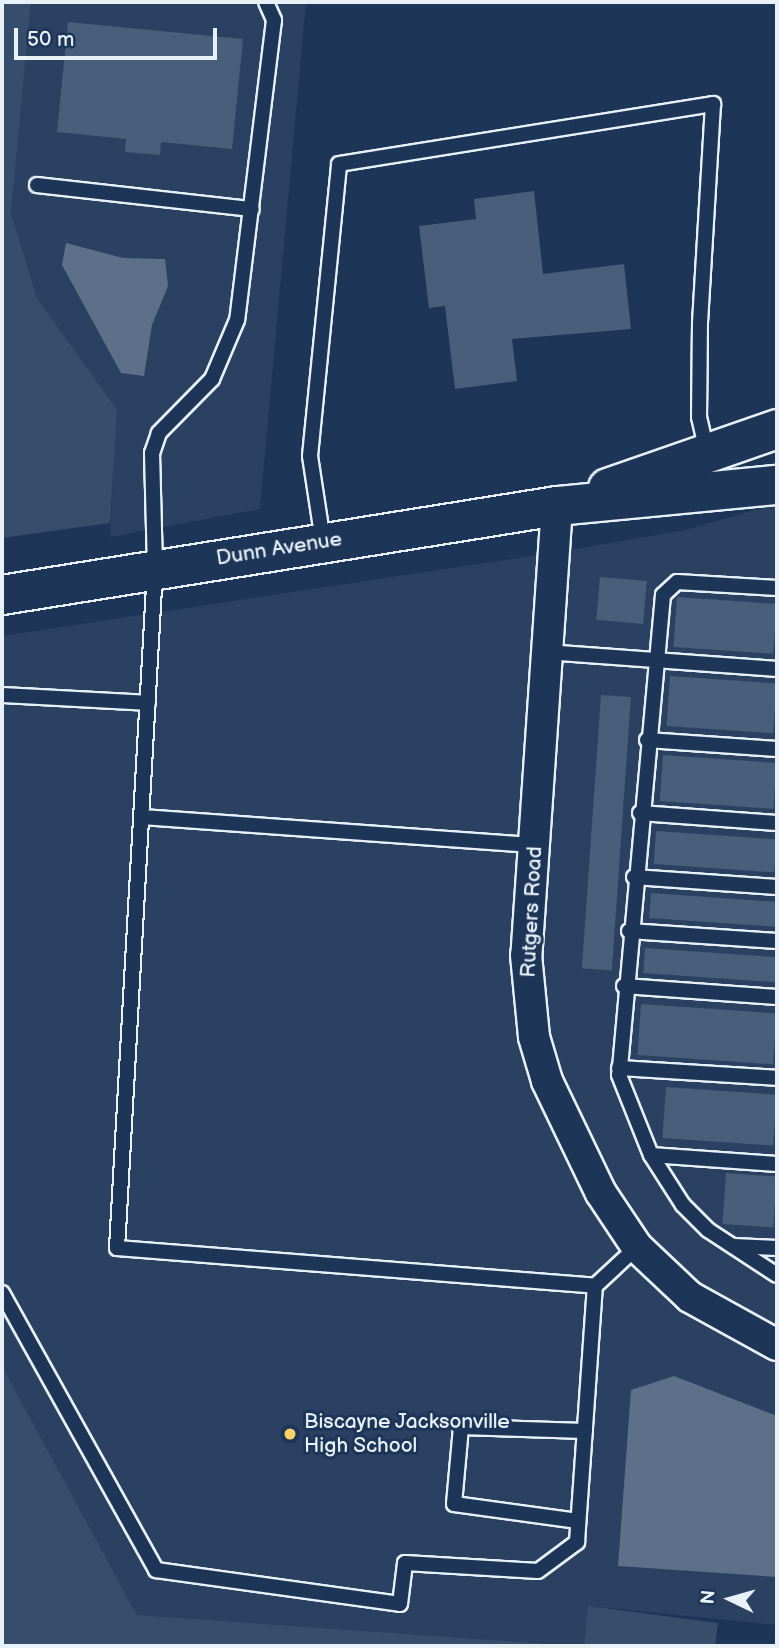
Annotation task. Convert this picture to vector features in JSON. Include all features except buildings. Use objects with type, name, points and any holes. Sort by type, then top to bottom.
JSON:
[{"type":"main road","name":"Dunn Avenue","points":[[557,506],[777,429]]},
{"type":"main road","name":"Dunn Avenue","points":[[2,595],[323,541],[557,506],[777,485]]},
{"type":"street","name":"Rutgers Road","points":[[557,506],[526,955],[534,1037],[547,1081],[601,1193],[637,1247],[690,1297],[777,1345]]},
{"type":"lane","points":[[266,2],[274,20],[246,278],[227,351],[212,379],[159,433],[152,453],[155,569],[117,1248],[595,1286]]},
{"type":"lane","points":[[323,541],[310,456],[339,164],[713,104],[700,323],[699,417],[708,453]]},
{"type":"lane","points":[[37,185],[252,209]]},
{"type":"lane","points":[[777,588],[670,584],[663,595],[634,877],[619,1068],[651,1155],[683,1205],[733,1245],[777,1275]]},
{"type":"lane","points":[[546,652],[777,669]]},
{"type":"lane","points":[[2,695],[148,703]]},
{"type":"lane","points":[[647,740],[777,749]]},
{"type":"lane","points":[[640,813],[777,823]]},
{"type":"lane","points":[[142,817],[535,845]]},
{"type":"lane","points":[[634,877],[777,887]]},
{"type":"lane","points":[[629,931],[777,942]]},
{"type":"lane","points":[[624,986],[777,997]]},
{"type":"lane","points":[[619,1068],[777,1078]]},
{"type":"lane","points":[[651,1155],[777,1164]]},
{"type":"lane","points":[[733,1245],[777,1248]]},
{"type":"lane","points":[[2,1293],[156,1570],[400,1604],[405,1563],[538,1571],[577,1542],[595,1286],[637,1247]]},
{"type":"lane","points":[[578,1521],[454,1504],[461,1427],[585,1431]]},
{"type":"shaded area","points":[[2,2],[31,2],[11,213],[37,298],[117,410],[110,523],[2,538]]},
{"type":"shaded area","points":[[31,2],[306,2],[260,509],[110,537],[116,410],[37,298],[11,213]]},
{"type":"shaded area","points":[[66,243],[123,258],[165,259],[168,286],[152,325],[144,376],[121,373],[62,265]]},
{"type":"shaded area","points":[[777,504],[777,1625],[589,1606],[584,1646],[579,1646],[137,1615],[2,1366],[2,636],[577,549],[684,530]]},
{"type":"shaded area","points":[[2,1366],[137,1615],[578,1646],[2,1646]]},
{"type":"shaded area","points":[[674,1376],[777,1416],[777,1577],[618,1566],[631,1390]]},
{"type":"shaded area","points":[[588,1606],[718,1623],[715,1646],[584,1646]]},
{"type":"place","name":"Biscayne Jacksonville High School","points":[[290,1434]]}]
